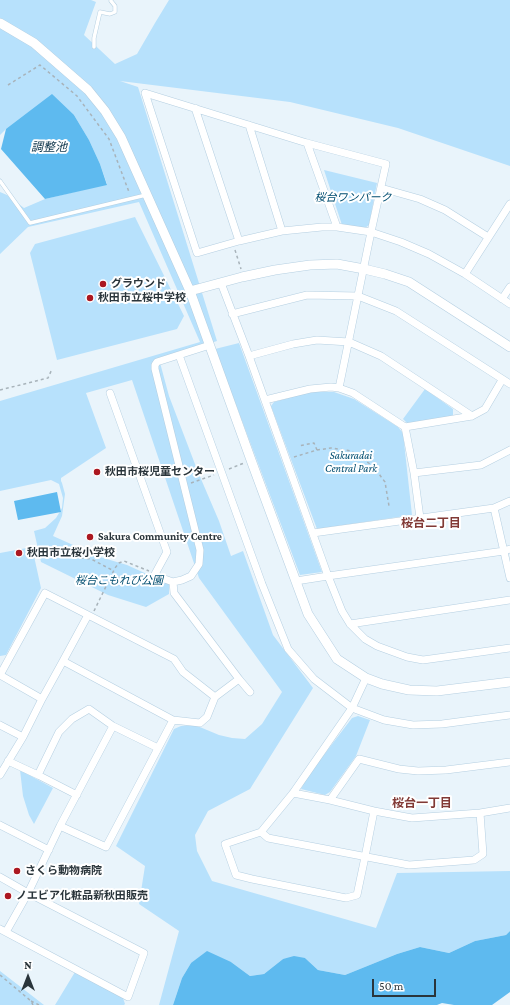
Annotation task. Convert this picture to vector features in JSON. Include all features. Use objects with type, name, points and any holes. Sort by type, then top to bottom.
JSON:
[{"type":"street","points":[[0,23],[34,43],[88,90],[106,111],[121,137],[190,291],[308,614],[338,659],[366,678],[382,684],[409,690],[437,692],[510,682]]},
{"type":"street","points":[[339,388],[371,232],[386,164],[307,143],[145,93],[197,253],[282,231],[337,227],[371,232],[402,242],[429,254],[465,274],[510,304]]},
{"type":"street","points":[[195,108],[236,242]]},
{"type":"street","points":[[249,125],[282,231]]},
{"type":"street","points":[[307,143],[337,227]]},
{"type":"street","points":[[381,188],[420,199],[445,210],[488,237]]},
{"type":"street","points":[[465,274],[510,204]]},
{"type":"street","points":[[190,291],[275,270],[310,265],[337,264],[385,274],[409,282],[510,347]]},
{"type":"street","points":[[221,283],[249,356],[328,576],[342,612],[350,624],[365,638],[377,646],[407,657],[423,660],[510,648]]},
{"type":"street","points":[[502,299],[510,287]]},
{"type":"street","points":[[232,314],[307,296],[358,296],[396,311],[510,384]]},
{"type":"street","points":[[249,356],[293,344],[317,340],[349,342],[382,356],[472,416]]},
{"type":"street","points":[[110,393],[167,552],[153,575],[173,582],[182,580],[191,576],[199,564],[200,550],[155,365],[157,362],[210,345]]},
{"type":"street","points":[[178,355],[262,584],[288,649],[314,679],[352,708],[384,720],[413,725],[442,724],[510,715]]},
{"type":"street","points":[[265,400],[310,389],[331,387],[339,388],[354,393],[405,427],[472,416],[485,409],[502,380]]},
{"type":"street","points":[[405,427],[414,474],[420,518]]},
{"type":"street","points":[[414,474],[481,464],[510,450]]},
{"type":"street","points":[[313,533],[494,508],[510,501]]},
{"type":"street","points":[[494,508],[507,550],[510,578]]},
{"type":"street","points":[[296,582],[507,550]]},
{"type":"street","points":[[173,582],[174,593],[250,692]]},
{"type":"street","points":[[42,699],[0,675],[45,593],[174,659],[183,672],[216,697]]},
{"type":"street","points":[[350,624],[510,600]]},
{"type":"street","points":[[0,774],[23,737],[42,699],[90,615]]},
{"type":"street","points":[[63,661],[173,720],[200,723],[207,717],[216,697],[239,679]]},
{"type":"street","points":[[366,678],[352,708],[293,793],[261,832],[225,844],[236,875],[346,898],[357,895],[366,857],[374,811]]},
{"type":"street","points":[[38,775],[59,732],[72,719],[89,709],[114,726],[158,748]]},
{"type":"street","points":[[60,826],[106,847],[173,720]]},
{"type":"street","points":[[0,725],[23,737]]},
{"type":"street","points":[[0,877],[28,893],[144,952],[128,997],[3,930],[28,893],[60,826],[114,726]]},
{"type":"street","points":[[330,800],[359,759],[399,769],[418,771],[446,770],[510,762]]},
{"type":"street","points":[[8,761],[77,794]]},
{"type":"street","points":[[293,793],[412,818],[480,813],[510,808]]},
{"type":"street","points":[[261,832],[268,838],[409,865],[474,860],[483,854],[480,813]]},
{"type":"street","points":[[0,825],[49,850]]},
{"type":"lane","points":[[94,47],[94,38],[100,12],[110,14],[115,12],[115,6],[110,1]]},
{"type":"lane","points":[[0,181],[30,223],[147,195]]},
{"type":"path","points":[[8,85],[40,66],[77,96],[109,138],[132,199]]},
{"type":"path","points":[[236,242],[242,277]]},
{"type":"path","points":[[0,390],[48,378],[52,369]]},
{"type":"path","points":[[298,446],[314,443],[317,450]]},
{"type":"path","points":[[286,459],[317,450],[331,448],[351,451],[373,466],[385,482],[389,506]]},
{"type":"path","points":[[184,486],[251,460]]},
{"type":"path","points":[[64,552],[74,557],[91,559],[114,571]]},
{"type":"path","points":[[90,615],[119,563],[124,561],[153,575]]},
{"type":"path","points":[[112,576],[130,580],[143,579],[153,575]]},
{"type":"path","points":[[0,975],[39,1005]]},
{"type":"path","points":[[31,1000],[33,1005]]},
{"type":"green space","name":"桜台こもれび公園","points":[[0,0],[91,0],[96,2],[84,35],[115,64],[137,54],[169,0],[510,0],[510,166],[398,128],[290,102],[120,81],[138,87],[217,341],[159,359],[169,396],[198,472],[219,521],[231,556],[243,551],[273,635],[313,688],[250,789],[208,811],[195,835],[197,851],[212,881],[376,928],[397,873],[510,871],[510,931],[506,935],[475,941],[449,953],[420,947],[397,954],[345,975],[318,970],[305,958],[283,959],[264,974],[250,976],[231,962],[191,963],[182,978],[173,1005],[159,1005],[179,931],[139,904],[145,866],[116,846],[174,729],[181,726],[195,725],[219,735],[245,739],[262,724],[282,692],[199,578],[132,380],[86,393],[106,448],[61,478],[65,494],[62,516],[53,536],[100,557],[127,565],[169,584],[169,594],[146,607],[108,595],[41,562],[34,531],[45,528],[56,518],[62,508],[63,498],[59,484],[51,480],[0,491],[0,401],[200,342],[139,202],[28,227],[0,254],[0,192],[7,195],[24,208],[45,199],[107,184],[89,140],[74,115],[6,129],[0,135]]},
{"type":"green space","name":"桜台ワンパーク","points":[[324,170],[377,183],[369,225],[365,228],[342,225]]},
{"type":"green space","name":"グラウンド","points":[[135,217],[184,316],[177,329],[57,360],[30,253],[35,244]]},
{"type":"green space","points":[[239,343],[322,572],[300,575],[215,349]]},
{"type":"green space","points":[[425,389],[453,409],[453,417],[407,423],[403,419]]},
{"type":"green space","name":"Sakuradai Central Park","points":[[310,392],[334,392],[354,399],[398,427],[403,433],[412,515],[317,529],[271,406],[274,402]]},
{"type":"green space","points":[[32,547],[41,588],[6,655],[0,656],[0,553]]},
{"type":"green space","points":[[358,716],[370,720],[356,756],[330,792],[325,795],[301,789],[307,777],[352,718]]},
{"type":"green space","points":[[20,770],[53,788],[34,824],[29,815],[23,796]]},
{"type":"green space","points":[[0,971],[44,1005],[0,1005]]},
{"type":"green space","points":[[75,972],[123,998],[125,1004],[55,1005]]},
{"type":"water","name":"調整池","points":[[52,94],[74,115],[89,140],[100,164],[107,185],[45,199],[1,149],[6,129]]},
{"type":"water","points":[[57,492],[61,512],[18,520],[14,501]]},
{"type":"water","points":[[510,931],[510,992],[492,1005],[454,1005],[442,1003],[437,1005],[173,1005],[182,978],[191,963],[207,951],[231,962],[250,976],[264,974],[283,959],[294,956],[305,958],[318,970],[345,975],[397,954],[420,947],[449,953],[475,941],[506,935]]},
{"type":"place","name":"グラウンド","points":[[103,284]]},
{"type":"place","name":"秋田市立桜中学校","points":[[90,298]]},
{"type":"place","name":"秋田市桜児童センター","points":[[97,472]]},
{"type":"place","name":"Sakura Community Centre","points":[[90,537]]},
{"type":"place","name":"秋田市立桜小学校","points":[[19,553]]},
{"type":"place","name":"さくら動物病院","points":[[17,871]]},
{"type":"place","name":"ノエビア化粧品新秋田販売","points":[[8,896]]},
{"type":"district","name":"桜台二丁目","points":[[431,523]]},
{"type":"district","name":"桜台一丁目","points":[[422,803]]}]
